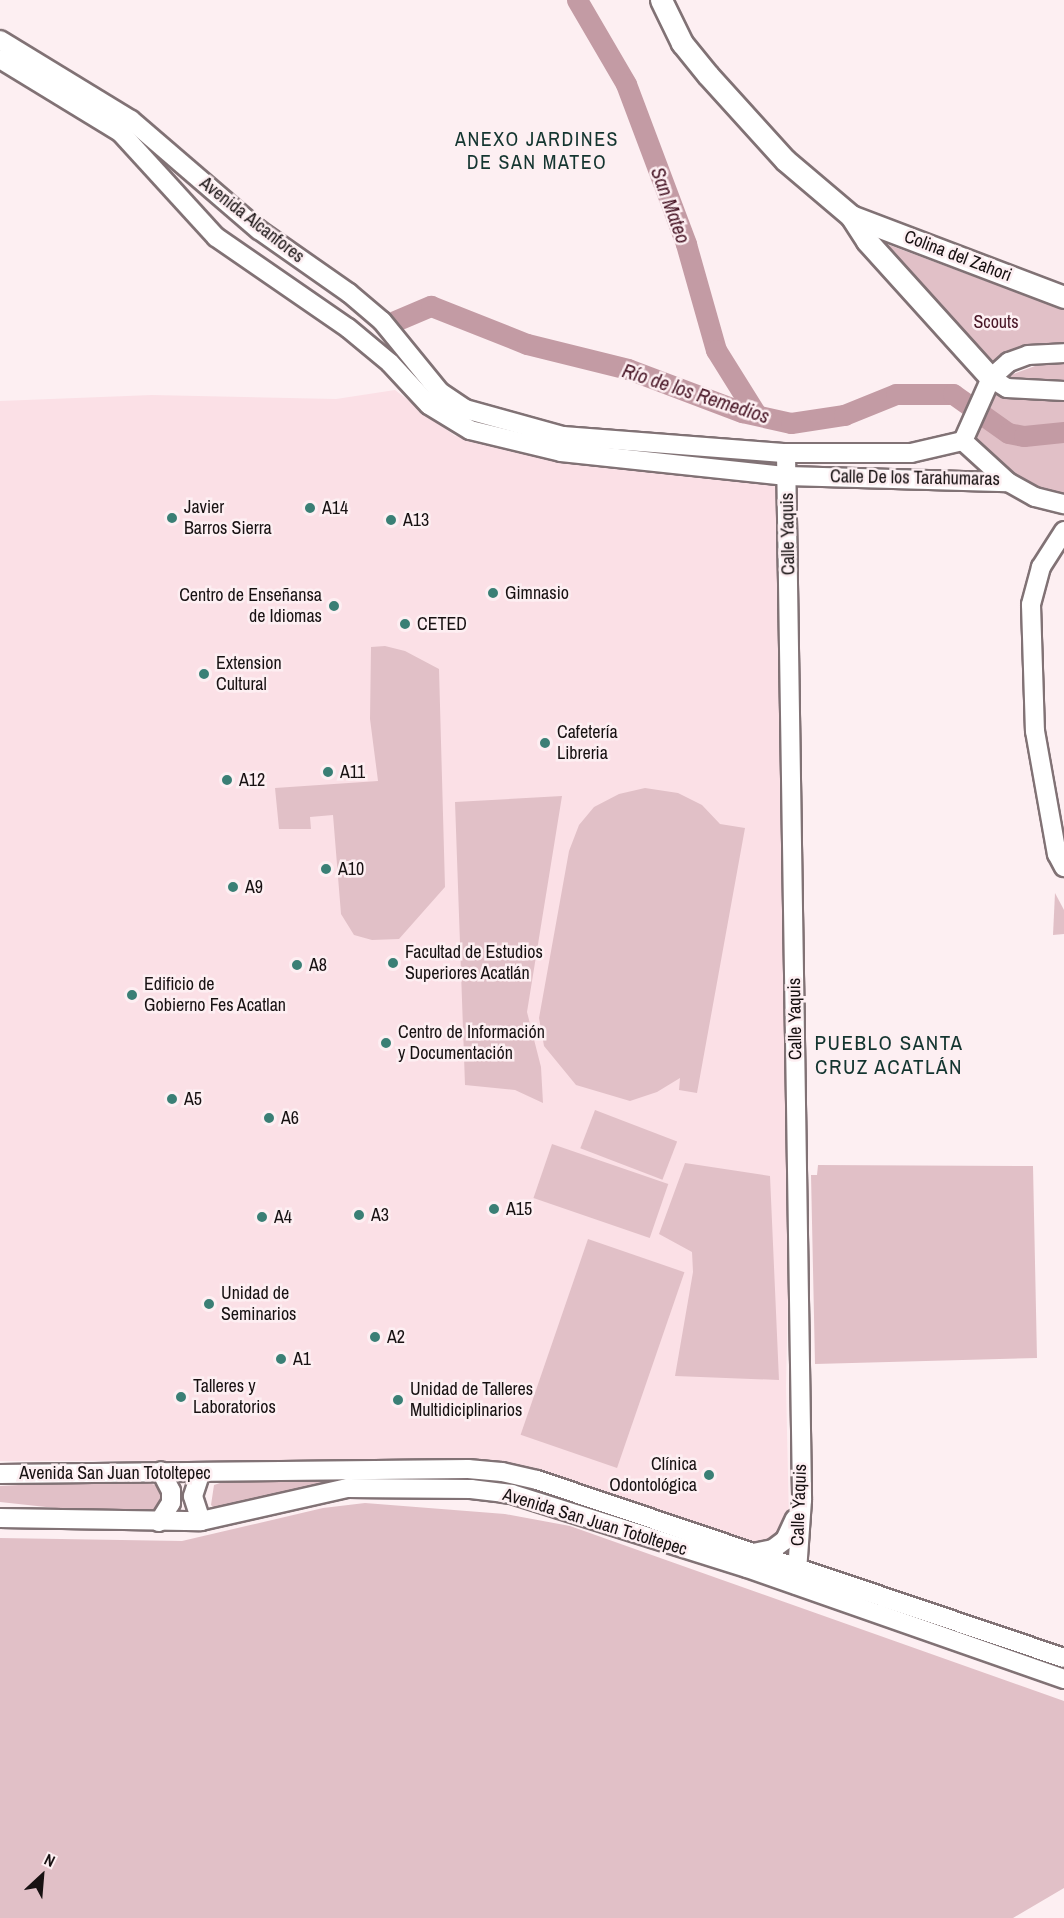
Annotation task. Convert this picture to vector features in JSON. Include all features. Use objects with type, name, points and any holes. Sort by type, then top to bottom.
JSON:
[{"type":"main road","points":[[661,0],[682,43],[708,75],[784,160],[851,216],[867,241],[987,384],[1007,388],[1064,391]]},
{"type":"main road","name":"Avenida Alcanfores","points":[[0,40],[131,120],[259,230],[349,293],[382,321],[440,392],[488,418]]},
{"type":"main road","name":"Avenida Alcanfores","points":[[0,59],[121,133],[216,237],[372,346],[429,405],[470,430]]},
{"type":"main road","name":"Colina del Zahori","points":[[851,216],[1064,297]]},
{"type":"main road","points":[[272,277],[297,256]]},
{"type":"main road","points":[[963,441],[987,384],[1009,362],[1028,355],[1064,353]]},
{"type":"main road","name":"Calle De los Tarahumaras","points":[[488,418],[563,436],[786,453],[911,453],[963,441],[1008,482]]},
{"type":"main road","name":"Calle De los Tarahumaras","points":[[470,430],[561,452],[786,476],[1008,482]]},
{"type":"main road","name":"Calle Yaquis","points":[[786,453],[802,1500],[796,1577]]},
{"type":"main road","points":[[1008,482],[1035,497],[1064,504]]},
{"type":"main road","points":[[1064,531],[1041,567],[1031,605],[1035,730],[1057,854],[1064,867]]},
{"type":"main road","name":"Avenida San Juan Totoltepec","points":[[0,1474],[468,1469],[502,1472],[537,1480],[752,1553],[796,1577],[1064,1678]]},
{"type":"main road","points":[[159,1522],[171,1503],[171,1491],[161,1471]]},
{"type":"main road","points":[[201,1472],[193,1496],[201,1521]]},
{"type":"main road","name":"Avenida San Juan Totoltepec","points":[[0,1518],[201,1521],[348,1488],[482,1490],[512,1494],[571,1511],[1064,1658]]},
{"type":"main road","points":[[752,1553],[773,1549],[785,1540],[802,1500]]},
{"type":"shaded area","name":"Facultad de Estudios Superiores Acatlán","points":[[395,390],[455,436],[787,476],[780,772],[791,1154],[786,1386],[789,1519],[779,1535],[769,1542],[755,1545],[473,1460],[0,1461],[0,401],[152,395],[336,399]]},
{"type":"green space","name":"Scouts","points":[[873,239],[1064,310],[1064,346],[990,367]]},
{"type":"green space","points":[[1064,363],[1064,499],[1007,470],[976,440],[995,392],[1008,376],[1035,366]]},
{"type":"green space","points":[[385,646],[405,651],[439,669],[445,887],[399,939],[372,940],[354,935],[341,914],[333,815],[310,817],[311,829],[279,829],[275,788],[378,781],[370,719],[371,647]]},
{"type":"green space","points":[[645,788],[678,793],[702,805],[720,824],[745,828],[697,1093],[679,1090],[680,1078],[657,1092],[630,1101],[576,1085],[544,1046],[539,1018],[569,851],[579,825],[594,807],[619,794]]},
{"type":"green space","points":[[562,796],[527,1012],[541,1067],[543,1103],[515,1090],[465,1085],[455,802]]},
{"type":"green space","points":[[1055,893],[1064,910],[1064,934],[1053,935]]},
{"type":"green space","points":[[595,1110],[677,1142],[662,1180],[580,1148]]},
{"type":"green space","points":[[552,1144],[668,1184],[650,1238],[533,1198]]},
{"type":"green space","points":[[685,1163],[770,1176],[779,1380],[675,1376],[693,1272],[692,1252],[659,1234]]},
{"type":"green space","points":[[818,1165],[1033,1166],[1037,1358],[815,1364],[811,1175],[817,1175]]},
{"type":"green space","points":[[588,1239],[684,1272],[617,1468],[521,1435]]},
{"type":"green space","points":[[425,1475],[434,1480],[412,1484],[378,1479],[343,1482],[220,1514],[211,1505],[214,1485],[226,1481]]},
{"type":"green space","points":[[131,1479],[156,1485],[163,1493],[165,1502],[156,1512],[120,1515],[0,1502],[0,1486]]},
{"type":"green space","points":[[365,1503],[505,1514],[570,1526],[1064,1701],[1064,1888],[1013,1918],[0,1918],[0,1538],[182,1541],[323,1508]]},
{"type":"waterway","name":"San Mateo","points":[[577,0],[626,84],[686,244],[716,350],[756,414]]},
{"type":"waterway","name":"Río de los Remedios","points":[[395,321],[431,306],[527,344],[628,369],[742,412],[791,423],[844,415],[896,394],[953,394],[1008,433],[1024,436],[1064,432]]},
{"type":"place","name":"A14","points":[[310,508]]},
{"type":"place","name":"Javier Barros Sierra","points":[[172,518]]},
{"type":"place","name":"A13","points":[[391,520]]},
{"type":"place","name":"Gimnasio","points":[[493,593]]},
{"type":"place","name":"Centro de Enseñansa de Idiomas","points":[[334,606]]},
{"type":"place","name":"CETED","points":[[405,624]]},
{"type":"place","name":"Extension Cultural","points":[[204,674]]},
{"type":"place","name":"Cafetería Libreria","points":[[545,743]]},
{"type":"place","name":"A11","points":[[328,772]]},
{"type":"place","name":"A12","points":[[227,780]]},
{"type":"place","name":"A10","points":[[326,869]]},
{"type":"place","name":"A9","points":[[233,887]]},
{"type":"place","name":"Facultad de Estudios Superiores Acatlán","points":[[393,963]]},
{"type":"place","name":"A8","points":[[297,965]]},
{"type":"place","name":"Edificio de Gobierno Fes Acatlan","points":[[132,995]]},
{"type":"place","name":"Centro de Información y Documentación","points":[[386,1043]]},
{"type":"place","name":"A5","points":[[172,1099]]},
{"type":"place","name":"A6","points":[[269,1118]]},
{"type":"place","name":"A15","points":[[494,1209]]},
{"type":"place","name":"A3","points":[[359,1215]]},
{"type":"place","name":"A4","points":[[262,1217]]},
{"type":"place","name":"Unidad de Seminarios","points":[[209,1304]]},
{"type":"place","name":"A2","points":[[375,1337]]},
{"type":"place","name":"A1","points":[[281,1359]]},
{"type":"place","name":"Talleres y Laboratorios","points":[[181,1397]]},
{"type":"place","name":"Unidad de Talleres Multidiciplinarios","points":[[398,1400]]},
{"type":"place","name":"Clínica Odontológica","points":[[709,1475]]},
{"type":"district","name":"ANEXO JARDINES DE SAN MATEO","points":[[537,150]]},
{"type":"district","name":"PUEBLO SANTA CRUZ ACATLÁN","points":[[889,1055]]}]
